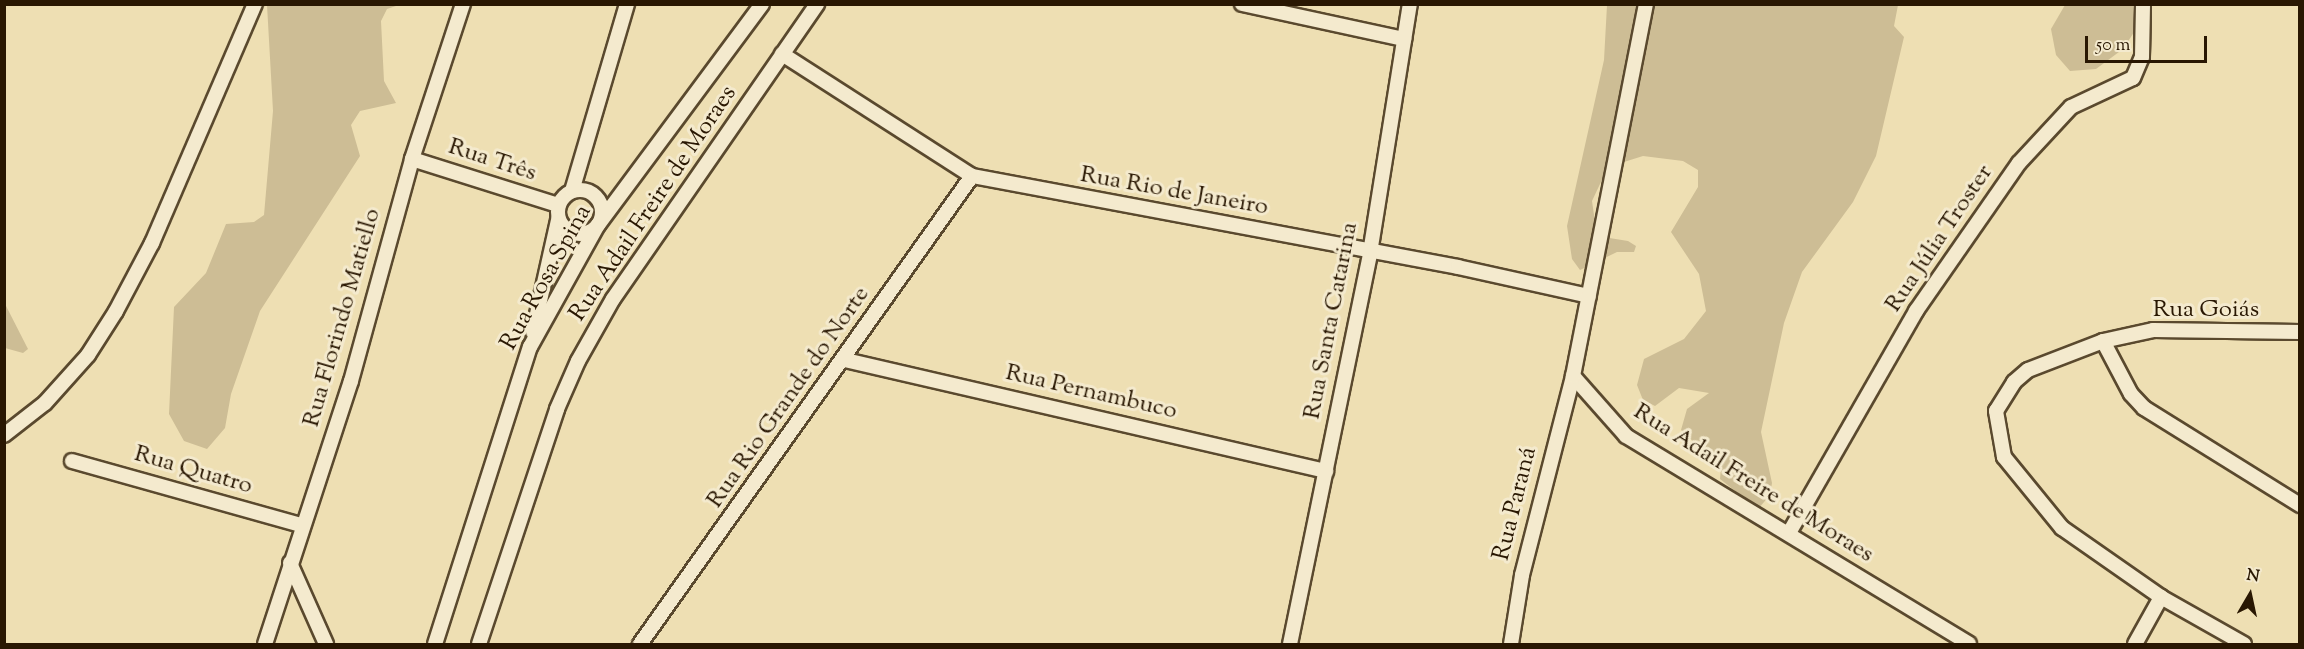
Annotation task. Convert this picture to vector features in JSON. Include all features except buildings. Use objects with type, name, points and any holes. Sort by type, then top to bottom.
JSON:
[{"type":"street","points":[[4,435],[45,404],[88,355],[116,311],[152,243],[255,4]]},
{"type":"street","name":"Rua Florindo Matiello","points":[[265,645],[301,525],[351,381],[412,159],[463,4]]},
{"type":"street","points":[[530,347],[558,213],[572,191],[627,4]]},
{"type":"street","name":"Rua Rosa Spina","points":[[435,645],[530,347],[598,225],[762,4]]},
{"type":"street","name":"Rua Adail Freire de Moraes","points":[[478,645],[557,409],[578,361],[613,299],[817,4]]},
{"type":"street","points":[[1242,4],[1404,39]]},
{"type":"street","name":"Rua Santa Catarina","points":[[1290,645],[1370,253],[1410,4]]},
{"type":"street","points":[[1573,376],[1646,4]]},
{"type":"street","name":"Rua Júlia Troster","points":[[1789,533],[1916,311],[2019,163],[2071,107],[2133,78],[2142,57],[2143,4]]},
{"type":"street","name":"Rua Rio de Janeiro","points":[[782,54],[972,176],[1589,296]]},
{"type":"street","name":"Rua Três","points":[[412,159],[558,213]]},
{"type":"street","name":"Rua Rio Grande do Norte","points":[[640,645],[845,360],[972,176]]},
{"type":"street","points":[[558,213],[577,234],[598,225],[600,203],[583,190],[572,191]]},
{"type":"street","name":"Rua Goiás","points":[[2161,597],[2062,528],[2024,487],[2004,457],[1996,411],[2014,382],[2028,370],[2103,341],[2152,330],[2300,332]]},
{"type":"street","points":[[2103,341],[2131,394],[2144,408],[2300,505]]},
{"type":"street","name":"Rua Pernambuco","points":[[845,360],[1326,471]]},
{"type":"street","name":"Rua Adail Freire de Moraes","points":[[1573,376],[1626,436],[1789,533],[1969,645]]},
{"type":"street","name":"Rua Paraná","points":[[1511,645],[1522,575],[1573,376]]},
{"type":"street","name":"Rua Quatro","points":[[72,461],[301,525]]},
{"type":"street","points":[[290,563],[326,645]]},
{"type":"street","points":[[2135,645],[2161,597],[2244,645]]},
{"type":"shaded area","points":[[267,5],[399,5],[387,9],[381,21],[384,81],[396,103],[360,111],[351,125],[360,156],[260,311],[231,394],[225,428],[207,449],[184,441],[169,414],[174,307],[206,273],[226,224],[254,222],[264,215],[273,111]]},
{"type":"shaded area","points":[[1607,5],[1898,5],[1894,26],[1904,37],[1876,156],[1853,202],[1802,272],[1784,323],[1761,432],[1772,483],[1770,495],[1758,509],[1720,479],[1721,468],[1681,430],[1687,409],[1709,393],[1679,388],[1655,406],[1643,400],[1637,385],[1644,359],[1684,339],[1706,311],[1699,274],[1671,232],[1698,187],[1698,170],[1683,161],[1643,156],[1608,167],[1592,201],[1597,236],[1628,241],[1636,246],[1634,252],[1617,252],[1580,270],[1572,259],[1567,226],[1604,60]]},
{"type":"shaded area","points":[[2065,5],[2152,5],[2123,49],[2096,69],[2070,71],[2056,55],[2051,29]]},
{"type":"shaded area","points":[[4,302],[28,349],[23,353],[5,348]]}]
